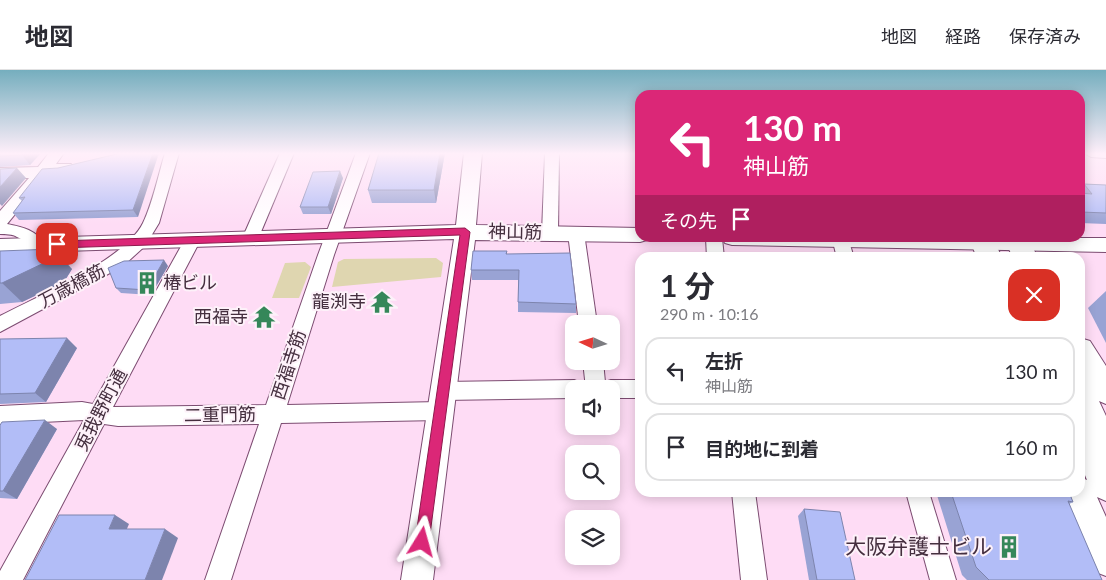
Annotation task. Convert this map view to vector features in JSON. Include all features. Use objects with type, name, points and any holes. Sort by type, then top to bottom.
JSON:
[{"type":"highway","points":[[1085,357],[1106,391]]},
{"type":"highway","points":[[1085,404],[1106,449]]},
{"type":"highway","points":[[1085,437],[1106,485]]},
{"type":"highway","points":[[1080,497],[1106,558]]},
{"type":"street","points":[[0,222],[37,177]]},
{"type":"street","name":"万歳橋筋","points":[[0,325],[117,262],[139,242],[151,223],[165,177]]},
{"type":"street","points":[[250,239],[277,177]]},
{"type":"street","name":"西福寺筋","points":[[218,580],[326,254],[334,237],[355,177]]},
{"type":"street","points":[[417,580],[465,232],[471,177]]},
{"type":"street","points":[[550,233],[551,177]]},
{"type":"street","points":[[0,228],[23,232],[37,245]]},
{"type":"street","name":"神山筋","points":[[0,246],[465,232],[635,235]]},
{"type":"street","points":[[576,233],[587,315]]},
{"type":"street","name":"兎我野町通","points":[[9,580],[192,241]]},
{"type":"street","points":[[795,242],[842,245],[1106,245]]},
{"type":"street","points":[[620,389],[635,389]]},
{"type":"street","name":"二重門筋","points":[[0,415],[82,411],[118,417],[273,414],[565,390]]},
{"type":"street","points":[[744,497],[754,580]]},
{"type":"street","points":[[918,497],[943,580]]},
{"type":"shaded area","points":[[436,258],[443,263],[441,277],[332,287],[338,262],[344,259]]},
{"type":"shaded area","points":[[305,262],[311,267],[299,298],[272,298],[285,263]]},
{"type":"building","points":[[0,177],[9,177],[0,187]]},
{"type":"building","points":[[36,177],[145,177],[133,210],[13,213],[25,197],[19,198]]},
{"type":"building","points":[[311,177],[338,177],[328,207],[300,207]]},
{"type":"building","points":[[372,177],[436,177],[434,190],[368,190]]},
{"type":"building","points":[[1085,184],[1106,185],[1106,213],[1085,212],[1085,193],[1092,194]]},
{"type":"building","points":[[54,249],[46,262],[0,283],[0,251]]},
{"type":"building","points":[[473,251],[507,251],[506,254],[570,253],[576,304],[518,302],[519,270],[471,270]]},
{"type":"building","points":[[164,260],[147,290],[116,288],[108,268],[124,261]]},
{"type":"building","points":[[67,338],[35,393],[0,394],[0,339]]},
{"type":"building","points":[[45,420],[3,491],[0,491],[0,425],[2,422]]},
{"type":"building","name":"大阪弁護士ビル","points":[[953,497],[1071,497],[1073,502],[1068,501],[1102,580],[989,580],[976,567]]},
{"type":"building","points":[[804,509],[840,512],[855,580],[817,580]]},
{"type":"building","points":[[59,515],[115,515],[109,529],[165,529],[145,580],[25,580]]},
{"type":"place","name":"椿ビル","points":[[147,283]]},
{"type":"place","name":"龍渕寺","points":[[382,302]]},
{"type":"place","name":"西福寺","points":[[264,317]]},
{"type":"place","name":"大阪弁護士ビル","points":[[1009,547]]},
{"type":"route","points":[[57,244],[465,232],[422,542]]}]
